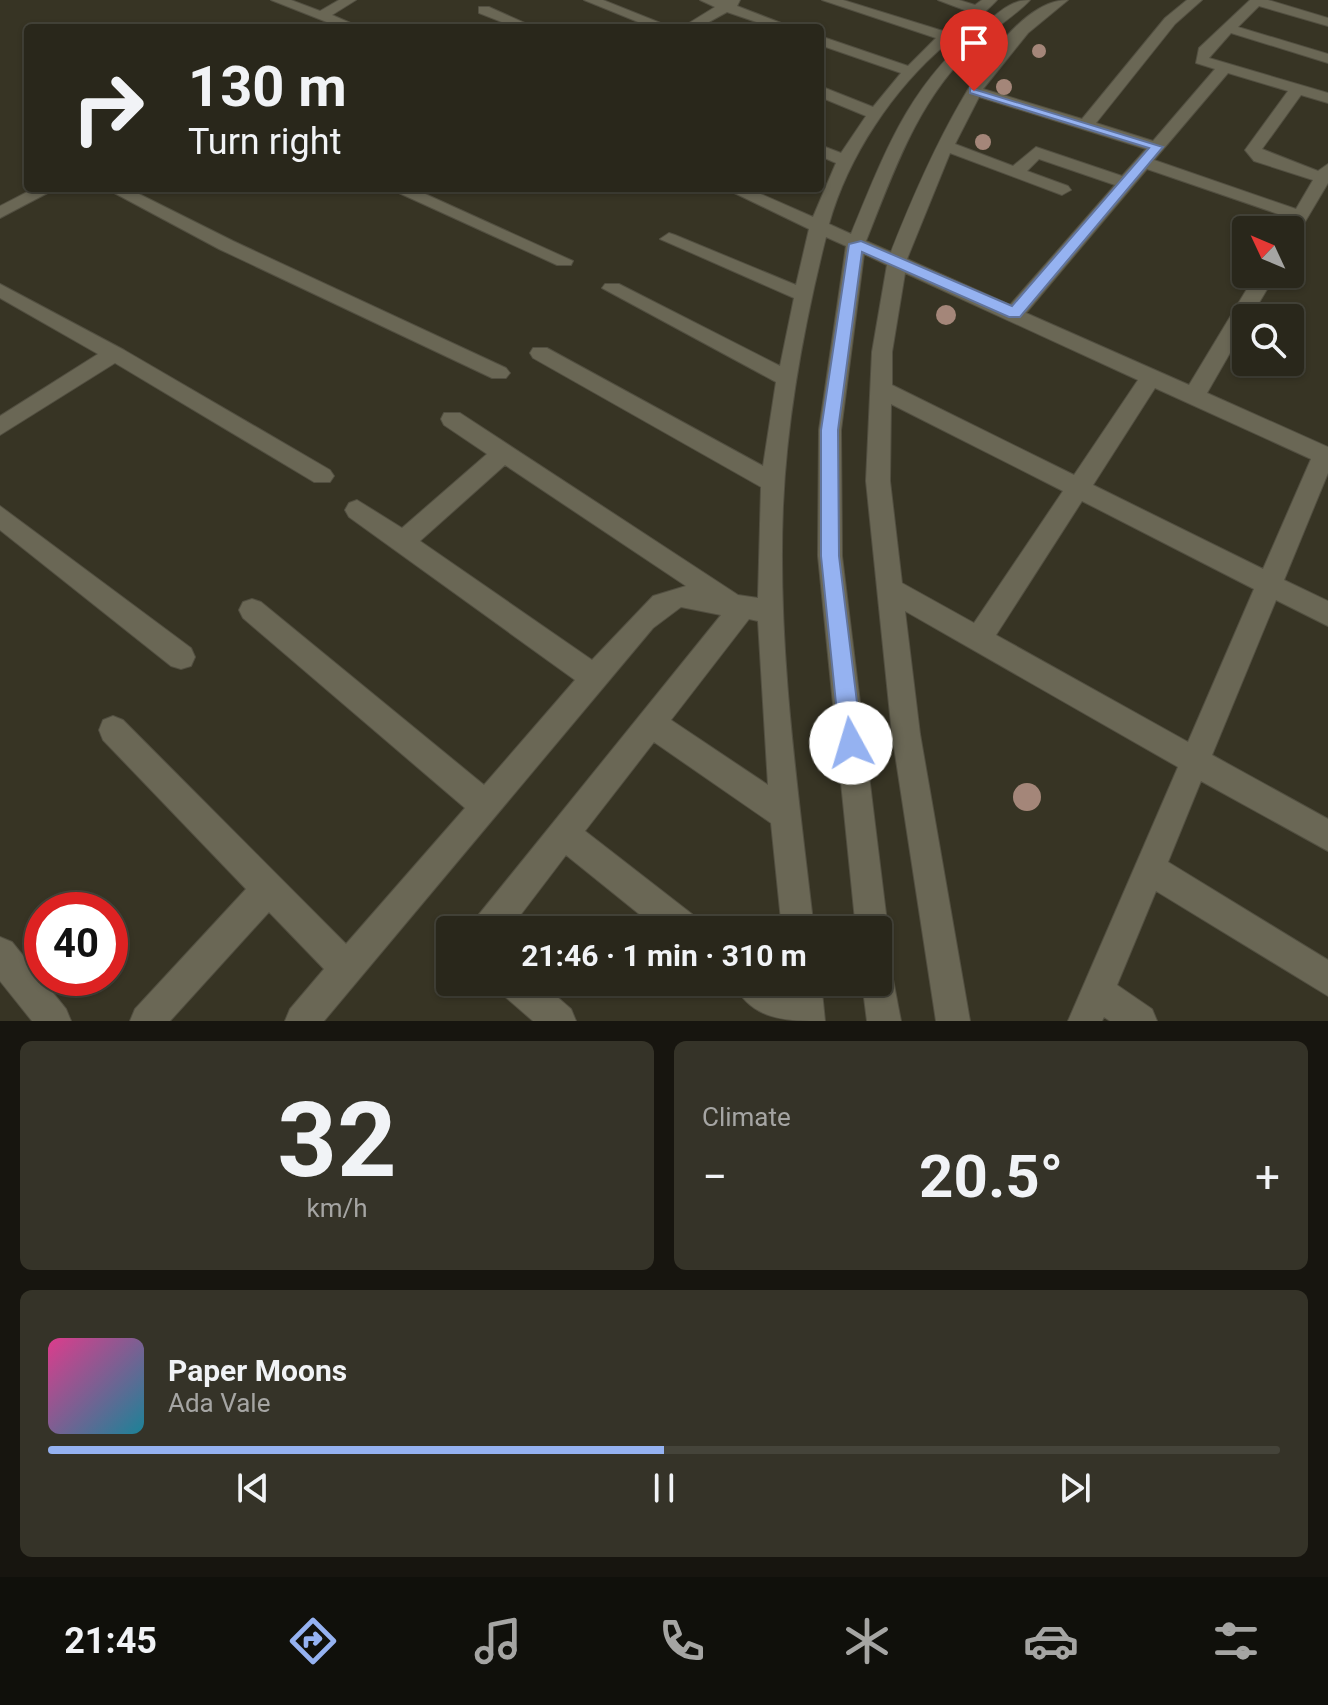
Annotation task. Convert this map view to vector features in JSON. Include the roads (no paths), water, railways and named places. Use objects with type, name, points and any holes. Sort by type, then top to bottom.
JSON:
[{"type":"street","points":[[278,0],[345,24]]},
{"type":"street","points":[[322,15],[349,0]]},
{"type":"street","points":[[591,0],[655,24]]},
{"type":"street","points":[[707,0],[733,3],[778,24]]},
{"type":"street","points":[[829,0],[947,37]]},
{"type":"street","points":[[945,0],[983,5]]},
{"type":"street","points":[[870,916],[830,556],[830,430],[856,244],[881,175],[904,126],[935,80],[968,44],[1023,0]]},
{"type":"street","points":[[953,1021],[906,734],[878,481],[882,352],[897,261],[946,146],[974,91],[1023,30],[1061,0]]},
{"type":"street","points":[[1086,125],[1170,21],[1195,0]]},
{"type":"street","points":[[1328,22],[1257,0],[1200,56],[1201,60],[1223,69],[1328,98]]},
{"type":"street","points":[[695,24],[733,3]]},
{"type":"street","points":[[797,916],[786,815],[750,609],[817,227],[846,161],[877,115],[912,72],[983,5]]},
{"type":"street","points":[[484,10],[519,24]]},
{"type":"street","points":[[1228,28],[1325,54]]},
{"type":"street","points":[[824,41],[912,72]]},
{"type":"street","points":[[1015,313],[1223,69]]},
{"type":"street","points":[[1144,162],[1300,216],[1325,173],[1260,157],[1253,150],[1297,90]]},
{"type":"street","points":[[974,91],[1157,147]]},
{"type":"street","points":[[824,93],[877,115]]},
{"type":"street","points":[[946,146],[1062,190]]},
{"type":"street","points":[[824,152],[846,161]]},
{"type":"street","points":[[1016,172],[1036,152],[1126,183]]},
{"type":"street","points":[[0,213],[40,192]]},
{"type":"street","points":[[122,192],[226,245],[499,373]]},
{"type":"street","points":[[406,192],[564,261]]},
{"type":"street","points":[[742,192],[1326,456],[1091,1006],[1140,1021]]},
{"type":"street","points":[[669,239],[804,295]]},
{"type":"street","points":[[612,288],[788,379]]},
{"type":"street","points":[[1194,396],[1258,288]]},
{"type":"street","points":[[0,290],[322,476]]},
{"type":"street","points":[[540,353],[773,482]]},
{"type":"street","points":[[0,427],[100,361],[117,355]]},
{"type":"street","points":[[978,639],[1152,376]]},
{"type":"street","points":[[881,389],[1328,614]]},
{"type":"street","points":[[452,419],[750,609]]},
{"type":"street","points":[[403,542],[503,453]]},
{"type":"street","points":[[357,510],[595,678]]},
{"type":"street","points":[[0,516],[181,657]]},
{"type":"street","points":[[890,589],[1328,836]]},
{"type":"street","points":[[302,1021],[662,604],[680,596],[750,609]]},
{"type":"street","points":[[499,916],[650,723],[750,609]]},
{"type":"street","points":[[252,610],[486,806]]},
{"type":"street","points":[[650,723],[786,815]]},
{"type":"street","points":[[113,730],[346,968]]},
{"type":"street","points":[[563,833],[667,916]]},
{"type":"street","points":[[1149,868],[1328,979]]},
{"type":"street","points":[[147,1021],[268,889]]},
{"type":"street","points":[[0,954],[54,1021]]},
{"type":"street","points":[[530,996],[559,1021]]},
{"type":"street","points":[[768,996],[799,1021]]},
{"type":"street","points":[[805,996],[808,1021]]},
{"type":"street","points":[[881,996],[884,1021]]}]
